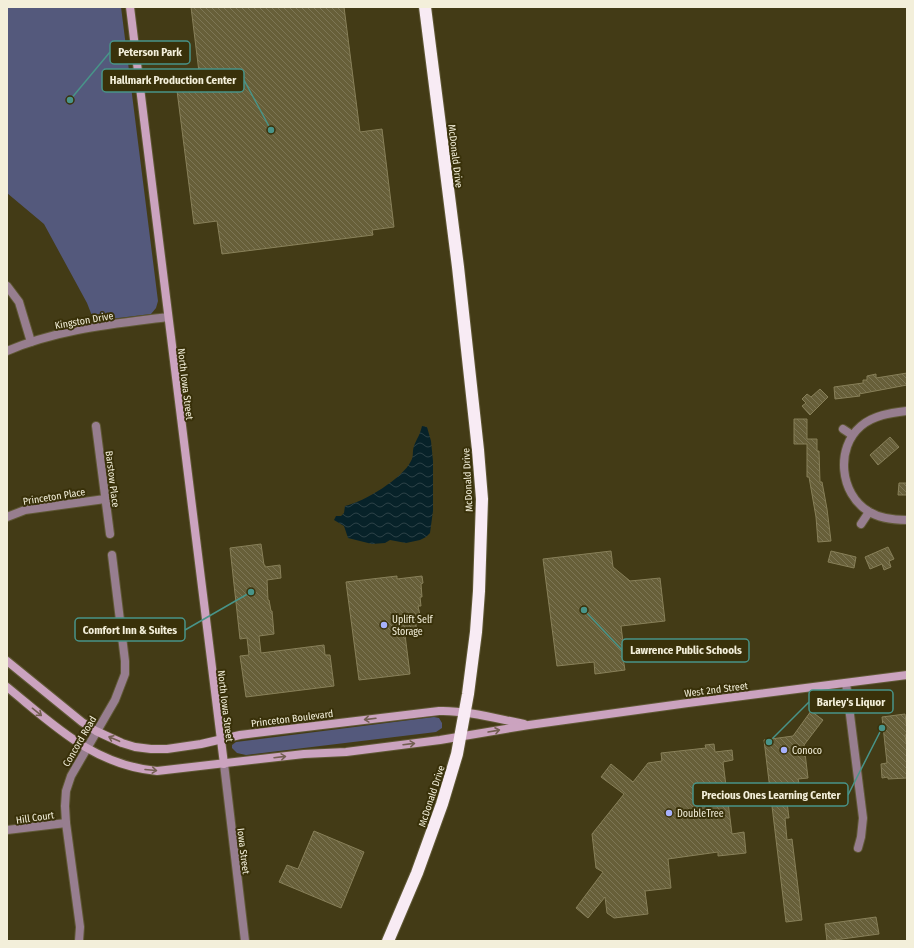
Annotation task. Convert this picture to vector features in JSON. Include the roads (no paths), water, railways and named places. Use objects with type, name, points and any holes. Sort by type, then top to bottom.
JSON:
[{"type":"highway","name":"McDonald Drive","points":[[388,941],[425,853],[457,754],[476,632],[479,590],[482,499],[478,450],[468,350],[425,7]]},
{"type":"street","name":"North Iowa Street","points":[[130,7],[224,764]]},
{"type":"street","points":[[7,286],[18,302],[31,342]]},
{"type":"street","name":"Kingston Drive","points":[[7,351],[61,333],[95,326],[168,317]]},
{"type":"street","points":[[907,410],[888,413],[873,418],[861,426],[852,435],[845,456],[844,467],[845,476],[852,494],[869,512],[883,518],[907,520]]},
{"type":"street","name":"Barstow Place","points":[[96,426],[110,534]]},
{"type":"street","points":[[843,430],[852,435]]},
{"type":"street","name":"Princeton Place","points":[[7,517],[25,510],[105,499]]},
{"type":"street","points":[[861,524],[869,512]]},
{"type":"street","name":"Concord Road","points":[[79,941],[80,927],[66,823],[66,791],[71,776],[114,700],[125,674],[125,661],[112,555]]},
{"type":"street","name":"Princeton Boulevard","points":[[7,661],[82,722],[96,731],[122,743],[135,747],[151,749],[201,744],[240,735],[426,712],[446,710],[464,713]]},
{"type":"street","name":"West 2nd Street","points":[[460,737],[529,725],[907,675]]},
{"type":"street","points":[[846,683],[863,818],[862,837],[858,848]]},
{"type":"street","points":[[7,687],[63,732],[86,748],[113,761],[145,770],[171,770],[304,754],[346,752],[460,737]]},
{"type":"street","name":"West 2nd Street","points":[[464,713],[529,725]]},
{"type":"street","name":"Iowa Street","points":[[224,764],[245,941]]},
{"type":"street","name":"Hill Court","points":[[7,830],[66,823]]},
{"type":"water","points":[[422,426],[427,427],[431,441],[433,461],[433,511],[430,533],[420,540],[406,543],[390,540],[385,543],[372,544],[348,538],[344,526],[334,520],[336,516],[341,516],[344,513],[345,506],[362,500],[392,482],[407,468],[412,459],[413,448]]},
{"type":"place","name":"Peterson Park","points":[[70,100]]},
{"type":"place","name":"Hallmark Production Center","points":[[271,130]]},
{"type":"place","name":"Comfort Inn & Suites","points":[[251,592]]},
{"type":"place","name":"Lawrence Public Schools","points":[[584,610]]},
{"type":"place","name":"Uplift Self Storage","points":[[384,625]]},
{"type":"place","name":"Precious Ones Learning Center","points":[[882,728]]},
{"type":"place","name":"Barley's Liquor","points":[[769,742]]},
{"type":"place","name":"Conoco","points":[[784,750]]},
{"type":"place","name":"DoubleTree","points":[[669,813]]}]
